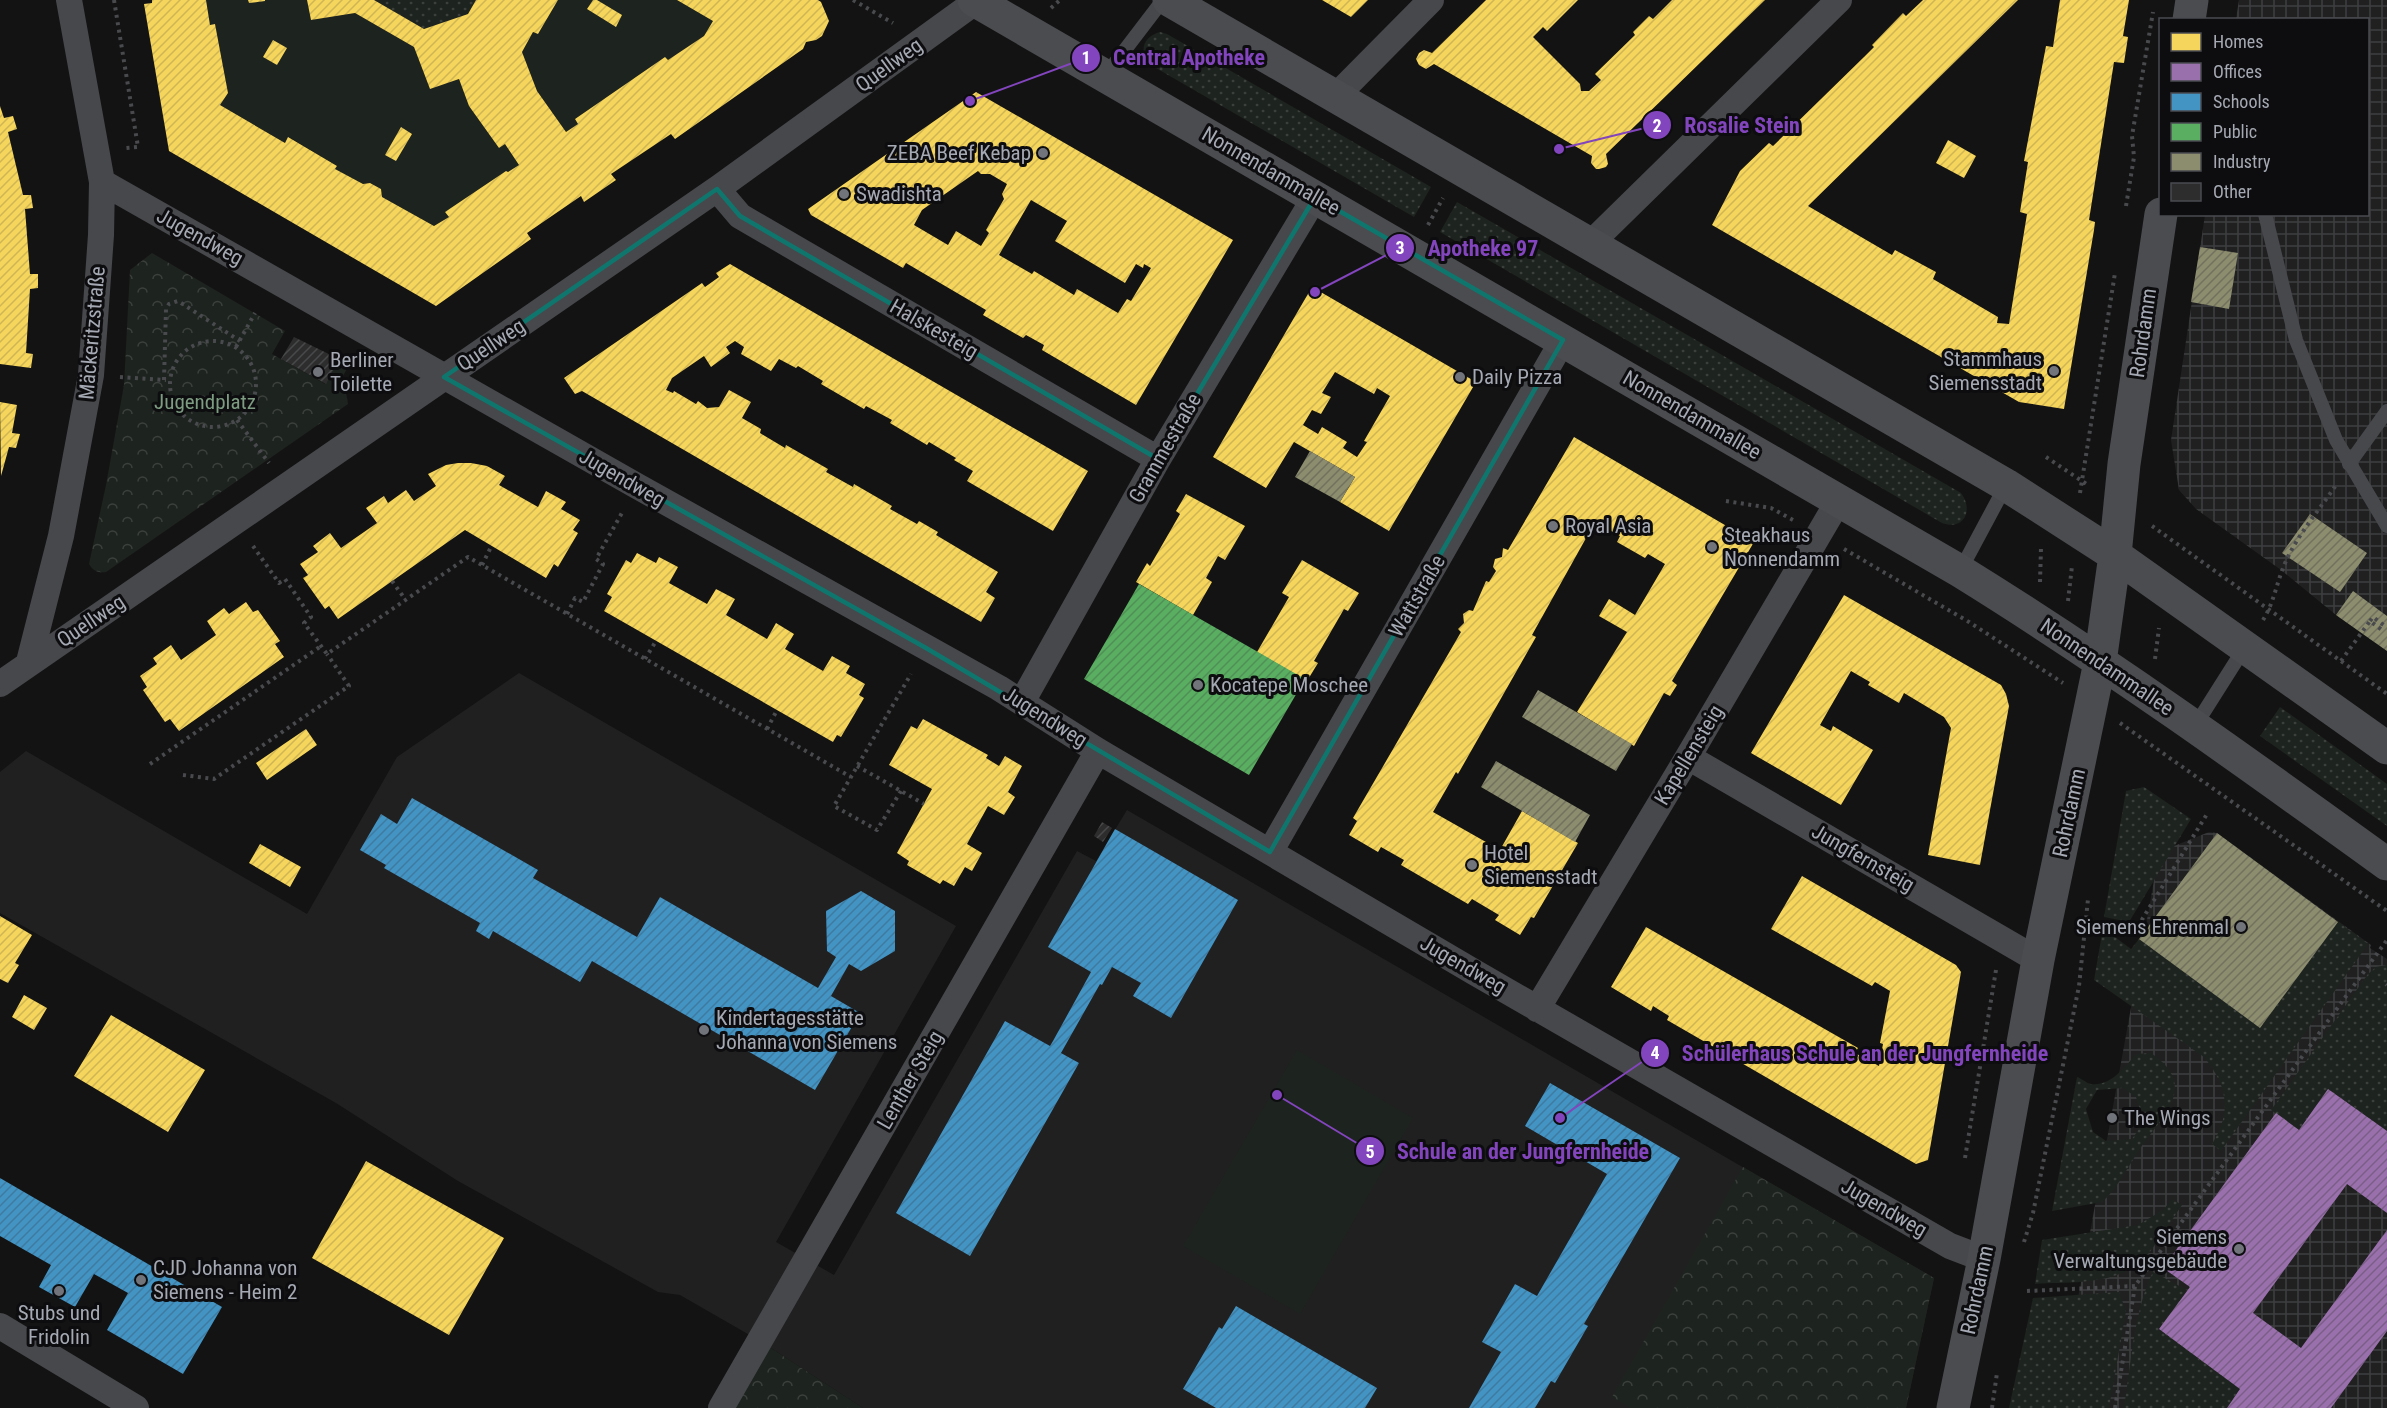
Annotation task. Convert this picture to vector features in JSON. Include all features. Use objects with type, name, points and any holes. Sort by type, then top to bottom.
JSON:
[{"type":"main road","name":"Nonnendammallee","points":[[976,0],[1960,571],[2064,637],[2195,726],[2387,864]]},
{"type":"main road","points":[[1169,0],[2006,485],[2115,555],[2387,748]]},
{"type":"main road","points":[[2189,18],[2192,0]]},
{"type":"main road","name":"Rohrdamm","points":[[1953,1408],[1984,1259],[2038,960],[2100,662],[2115,555],[2124,464],[2161,216]]},
{"type":"street","name":"Mäckeritzstraße","points":[[29,662],[62,536],[91,375],[101,235],[102,182],[69,0]]},
{"type":"street","name":"Quellweg","points":[[0,684],[717,189],[976,0]]},
{"type":"street","points":[[1335,96],[1431,0]]},
{"type":"street","points":[[1590,244],[1839,0]]},
{"type":"street","name":"Jugendweg","points":[[102,182],[1022,702],[1098,751],[1537,1009],[1950,1246],[1984,1259]]},
{"type":"street","name":"Halskesteig","points":[[717,189],[740,216],[1158,459]]},
{"type":"street","name":"Grammestraße","points":[[1022,702],[1158,459],[1315,196]]},
{"type":"street","name":"Wattstraße","points":[[1270,852],[1563,340]]},
{"type":"street","name":"Kapellensteig","points":[[1537,1009],[1839,500]]},
{"type":"street","name":"Lenther Steig","points":[[721,1408],[1098,751]]},
{"type":"street","name":"Jungfernsteig","points":[[1688,757],[2038,960]]},
{"type":"street","points":[[0,1326],[136,1408]]},
{"type":"lane","points":[[1105,76],[1163,0]]},
{"type":"lane","points":[[2265,216],[2296,340],[2336,440],[2387,526]]},
{"type":"lane","points":[[2349,464],[2387,411]]},
{"type":"lane","points":[[1960,571],[2006,485]]},
{"type":"lane","points":[[2195,726],[2246,647]]},
{"type":"path","points":[[114,0],[138,147]]},
{"type":"path","points":[[852,0],[902,28]]},
{"type":"path","points":[[2124,215],[2133,157],[2132,136],[2153,11]]},
{"type":"path","points":[[1427,226],[1445,195]]},
{"type":"path","points":[[2087,724],[2065,684],[2061,661],[2081,480],[2115,273]]},
{"type":"path","points":[[167,380],[174,363],[190,347],[212,340],[236,347],[250,361],[257,383],[251,405],[237,420],[214,427],[192,422],[176,406],[167,380],[166,309],[169,304],[178,301],[240,341]]},
{"type":"path","points":[[236,347],[255,313]]},
{"type":"path","points":[[91,375],[167,380]]},
{"type":"path","points":[[237,420],[287,488]]},
{"type":"path","points":[[2246,647],[2270,609],[2281,570],[2288,556],[2349,464]]},
{"type":"path","points":[[567,614],[575,598],[583,602],[603,564],[596,559],[637,486]]},
{"type":"path","points":[[1726,501],[1771,508],[1787,516]]},
{"type":"path","points":[[183,775],[214,779],[349,686],[304,623],[311,617],[285,579],[279,583],[236,522]]},
{"type":"path","points":[[2152,526],[2387,694]]},
{"type":"path","points":[[2040,583],[2042,544]]},
{"type":"path","points":[[482,565],[492,545]]},
{"type":"path","points":[[1851,553],[2024,657]]},
{"type":"path","points":[[327,654],[468,557],[851,777]]},
{"type":"path","points":[[392,581],[405,599]]},
{"type":"path","points":[[2341,661],[2370,621],[2384,628]]},
{"type":"path","points":[[2155,659],[2160,622]]},
{"type":"path","points":[[645,659],[656,641]]},
{"type":"path","points":[[150,764],[321,646]]},
{"type":"path","points":[[901,790],[877,830],[834,806],[926,648]]},
{"type":"path","points":[[767,729],[777,710]]},
{"type":"path","points":[[2158,750],[2387,911]]},
{"type":"path","points":[[857,766],[924,804]]},
{"type":"path","points":[[2096,923],[2135,931],[2207,814]]},
{"type":"path","points":[[2019,1250],[2033,1213],[2079,986],[2088,895]]},
{"type":"path","points":[[2115,1408],[2135,1286],[2387,940]]},
{"type":"path","points":[[1964,1161],[1996,966]]},
{"type":"path","points":[[2027,1290],[2135,1286]]},
{"type":"highlighted area","points":[[717,189],[740,216],[1158,459],[1315,197],[1563,340],[1270,852],[926,648],[444,377]]},
{"type":"shaded area","points":[[2239,0],[2387,0],[2387,651],[2196,509],[2179,490],[2171,440],[2205,216],[2369,216],[2369,18],[2236,18]]},
{"type":"shaded area","points":[[519,673],[956,926],[776,1242],[834,1275],[1077,851],[1096,861],[1127,810],[1934,1278],[1906,1408],[863,1408],[760,1341],[680,1295],[658,1292],[458,1181],[336,1103],[0,913],[0,772],[26,751],[307,914],[397,757]]},
{"type":"shaded area","points":[[2209,832],[2217,833],[2387,959],[2387,1408],[2058,1408],[2143,942],[2139,939],[2145,931],[2159,852]]},
{"type":"green space","points":[[206,0],[248,0],[249,3],[264,0],[307,0],[311,20],[355,13],[414,47],[430,89],[459,79],[469,106],[499,148],[505,144],[519,165],[506,171],[446,212],[449,217],[434,226],[382,197],[381,189],[370,183],[363,184],[335,169],[337,166],[289,137],[285,143],[220,105],[228,93],[215,24],[210,25]]},
{"type":"green space","points":[[374,0],[476,0],[468,14],[424,29]]},
{"type":"green space","points":[[558,0],[677,0],[713,21],[704,36],[668,60],[665,57],[575,119],[578,124],[566,132],[537,91],[522,52],[533,32],[538,34]]},
{"type":"green space","points":[[1160,32],[1431,187],[1414,217],[1149,64],[1144,54],[1144,45],[1150,37]]},
{"type":"green space","points":[[1457,202],[1961,493],[1967,506],[1965,517],[1956,524],[1942,523],[1440,232]]},
{"type":"green space","name":"Jugendplatz","points":[[152,253],[285,331],[272,354],[325,384],[339,359],[349,365],[343,376],[348,404],[106,572],[101,572],[94,570],[89,564],[124,385],[130,270]]},
{"type":"green space","points":[[2280,707],[2387,784],[2387,826],[2260,736]]},
{"type":"green space","points":[[2144,787],[2191,819],[2129,922],[2104,917],[2126,791]]},
{"type":"green space","points":[[2338,922],[2368,944],[2221,1151],[2212,1144],[2223,1121],[2225,1099],[2218,1078],[2204,1057],[2094,980],[2103,928],[2131,949],[2139,939],[2260,1028]]},
{"type":"green space","points":[[2387,965],[2387,1131],[2329,1089],[2299,1130],[2271,1110],[2368,974],[2376,967]]},
{"type":"green space","points":[[1297,1050],[1413,1118],[1300,1314],[1183,1246]]},
{"type":"green space","points":[[2151,1053],[2165,1065],[2173,1078],[2175,1089],[2166,1113],[2118,1184],[2102,1202],[2052,1211],[2077,1077],[2091,1084],[2104,1082],[2116,1075],[2136,1054]],"holes":[[[2123,1088],[2136,1097],[2144,1122],[2132,1139],[2106,1141],[2093,1132],[2086,1109],[2097,1090]]]},
{"type":"green space","points":[[1743,1167],[1934,1278],[1906,1408],[1631,1408],[1612,1397]]},
{"type":"green space","points":[[2172,1199],[2182,1205],[2148,1254],[2137,1265],[2110,1277],[2095,1280],[2035,1284],[2042,1240],[2138,1225],[2163,1210]]},
{"type":"green space","points":[[2153,1272],[2187,1290],[2159,1330],[2240,1389],[2227,1408],[2124,1408],[2137,1320]]},
{"type":"green space","points":[[2119,1292],[2126,1311],[2109,1408],[2009,1408],[2033,1298]]},
{"type":"green space","points":[[760,1341],[863,1408],[721,1408]]},
{"type":"building: Homes","points":[[152,0],[206,0],[210,25],[215,24],[228,93],[220,105],[285,143],[288,137],[337,166],[335,169],[363,184],[370,183],[381,189],[382,197],[434,226],[449,217],[445,212],[506,171],[519,165],[505,144],[499,148],[469,106],[459,79],[430,89],[414,47],[355,13],[311,20],[307,0],[374,0],[424,29],[468,14],[476,0],[558,0],[538,34],[533,32],[522,52],[537,91],[566,132],[578,124],[575,119],[665,57],[668,60],[704,36],[713,21],[677,0],[818,0],[829,21],[822,36],[806,42],[803,49],[675,139],[671,134],[611,174],[616,180],[584,202],[581,196],[527,233],[531,239],[436,306],[169,151],[144,4],[152,3]]},
{"type":"building: Homes","points":[[248,0],[265,0],[265,1],[249,3]]},
{"type":"building: Homes","points":[[593,0],[597,0],[622,15],[616,27],[587,9]]},
{"type":"building: Homes","points":[[1322,0],[1368,0],[1351,17]]},
{"type":"building: Homes","points":[[1486,0],[1578,0],[1547,31],[1543,27],[1533,37],[1580,84],[1581,91],[1589,91],[1601,80],[1595,74],[1635,35],[1633,32],[1649,16],[1653,19],[1672,0],[1765,0],[1606,154],[1608,164],[1606,167],[1596,169],[1591,163],[1592,156],[1434,64],[1426,69],[1419,65],[1416,59],[1419,53],[1424,50],[1432,53]]},
{"type":"building: Homes","points":[[1923,0],[2018,0],[1808,206],[1892,255],[1895,250],[1936,272],[1933,279],[1998,317],[1997,323],[2009,324],[2027,214],[2020,212],[2028,162],[2024,161],[2046,46],[2053,47],[2060,0],[2129,0],[2123,36],[2128,37],[2124,63],[2114,62],[2089,220],[2095,222],[2094,230],[2064,409],[2019,402],[1712,225],[1740,171],[1769,143],[1773,146],[1874,47],[1872,45],[1903,13],[1906,16]]},
{"type":"building: Homes","points":[[273,40],[287,48],[277,65],[263,57]]},
{"type":"building: Homes","points":[[976,92],[1233,240],[1136,405],[1042,350],[1044,345],[1026,335],[1023,338],[983,315],[986,310],[906,263],[903,268],[811,215],[808,209]],"holes":[[[978,171],[981,174],[990,174],[1007,184],[1002,194],[1004,199],[986,230],[989,233],[981,246],[956,231],[948,245],[914,225],[922,210]],[[1031,200],[1067,221],[1055,241],[1125,283],[1136,264],[1143,268],[1144,264],[1151,268],[1131,301],[1127,299],[1118,313],[1077,289],[1074,295],[1034,271],[1032,274],[999,255]]]},
{"type":"building: Homes","points":[[0,106],[4,118],[13,116],[17,129],[8,132],[23,195],[31,195],[33,208],[25,209],[30,274],[38,274],[38,288],[30,289],[26,353],[33,354],[31,368],[0,364]]},
{"type":"building: Homes","points":[[401,127],[412,134],[396,161],[385,155]]},
{"type":"building: Homes","points":[[1948,140],[1976,156],[1964,178],[1936,163]]},
{"type":"building: Homes","points":[[730,264],[1088,471],[1053,531],[967,481],[973,471],[954,460],[956,458],[929,442],[927,445],[890,423],[892,420],[866,406],[864,409],[821,384],[823,381],[798,366],[796,368],[779,359],[771,371],[741,354],[744,347],[735,341],[726,347],[730,353],[711,367],[704,356],[672,378],[666,390],[673,393],[674,391],[696,404],[698,401],[707,408],[719,407],[729,390],[751,402],[742,418],[761,429],[760,433],[828,469],[826,472],[853,487],[854,484],[892,506],[890,509],[917,524],[919,521],[938,532],[936,535],[998,572],[986,592],[995,598],[981,622],[582,391],[575,394],[564,378],[702,283],[705,287],[719,277],[716,273]]},
{"type":"building: Homes","points":[[1312,287],[1476,382],[1389,531],[1340,502],[1355,477],[1294,442],[1266,488],[1213,457]],"holes":[[[1335,372],[1374,394],[1377,388],[1390,396],[1357,457],[1343,448],[1347,442],[1322,427],[1318,434],[1303,425],[1312,410],[1321,414],[1331,397],[1322,393]]]},
{"type":"building: Homes","points":[[0,402],[17,405],[12,433],[20,434],[16,448],[9,447],[1,476]]},
{"type":"building: Homes","points":[[1574,437],[1754,542],[1672,681],[1677,685],[1670,696],[1664,693],[1634,746],[1577,712],[1627,632],[1599,616],[1609,599],[1635,615],[1665,564],[1648,554],[1645,558],[1617,542],[1620,536],[1595,522],[1532,635],[1536,637],[1458,774],[1456,772],[1433,812],[1500,850],[1522,811],[1578,843],[1534,918],[1531,917],[1520,935],[1495,920],[1499,915],[1472,899],[1468,904],[1401,865],[1404,860],[1381,847],[1378,852],[1349,835],[1357,821],[1353,818],[1461,632],[1458,629],[1464,623],[1463,614],[1469,610],[1473,611],[1486,581],[1489,582],[1496,571],[1493,567],[1495,559],[1502,557],[1503,548],[1508,550]]},
{"type":"building: Homes","points":[[458,463],[487,466],[505,476],[499,485],[538,507],[546,491],[566,502],[561,509],[580,520],[573,530],[578,533],[558,567],[554,564],[546,578],[465,530],[338,619],[329,606],[325,609],[303,578],[308,575],[300,564],[318,552],[313,546],[330,533],[341,548],[377,523],[366,508],[384,496],[388,503],[406,490],[414,501],[436,486],[428,474],[446,465]]},
{"type":"building: Homes","points":[[1186,494],[1245,526],[1225,560],[1218,556],[1206,578],[1212,582],[1193,615],[1136,582],[1147,563],[1150,566],[1180,514],[1176,511]]},
{"type":"building: Homes","points":[[637,553],[656,563],[659,557],[678,567],[669,583],[707,604],[716,589],[735,599],[726,615],[767,639],[776,623],[794,634],[785,649],[823,671],[832,656],[850,666],[846,673],[865,684],[859,695],[864,698],[841,737],[837,735],[833,742],[604,611],[612,597],[607,594],[626,560],[631,563]]},
{"type":"building: Homes","points":[[1302,560],[1359,593],[1348,611],[1344,609],[1314,661],[1318,663],[1307,681],[1257,652],[1289,597],[1282,593]]},
{"type":"building: Homes","points":[[1844,595],[2001,685],[2006,694],[2009,706],[1980,865],[1928,855],[1951,728],[1944,717],[1904,693],[1899,703],[1868,685],[1870,682],[1851,671],[1820,725],[1831,731],[1833,726],[1873,750],[1841,805],[1751,753]]},
{"type":"building: Homes","points":[[246,602],[253,612],[258,610],[280,641],[275,644],[284,657],[179,731],[170,719],[165,722],[143,690],[147,687],[140,676],[157,664],[153,658],[171,645],[181,660],[216,635],[207,621],[224,608],[229,614]]},
{"type":"building: Homes","points":[[923,719],[988,755],[986,758],[999,766],[1005,756],[1022,766],[1008,792],[1015,797],[1004,815],[988,806],[967,844],[982,853],[972,871],[965,867],[954,886],[943,880],[940,884],[907,865],[909,861],[897,853],[932,789],[889,765],[911,726],[917,729]]},
{"type":"building: Homes","points":[[306,729],[317,745],[267,780],[256,763]]},
{"type":"building: Homes","points":[[260,844],[301,867],[290,887],[249,863]]},
{"type":"building: Homes","points":[[1802,876],[1956,965],[1961,972],[1928,1160],[1916,1164],[1667,1020],[1669,1016],[1653,1006],[1651,1011],[1611,987],[1646,927],[1858,1048],[1855,1053],[1879,1066],[1883,1044],[1880,1043],[1890,991],[1875,982],[1872,986],[1771,929]]},
{"type":"building: Homes","points":[[0,916],[32,935],[15,963],[19,965],[8,983],[0,979]]},
{"type":"building: Homes","points":[[24,995],[47,1008],[34,1030],[12,1017]]},
{"type":"building: Homes","points":[[111,1015],[205,1070],[168,1132],[74,1076]]},
{"type":"building: Homes","points":[[366,1161],[504,1238],[449,1335],[312,1258]]},
{"type":"building: Offices","name":"Siemens Verwaltungsgebäude","points":[[2328,1089],[2387,1131],[2387,1213],[2347,1184],[2253,1313],[2301,1348],[2387,1230],[2387,1331],[2331,1408],[2227,1408],[2240,1389],[2159,1329],[2190,1287],[2163,1268],[2276,1113],[2299,1130]]},
{"type":"building: Schools","points":[[412,798],[538,870],[533,878],[637,937],[660,897],[818,988],[836,957],[827,951],[826,911],[861,891],[895,911],[895,951],[861,971],[849,964],[831,996],[860,1013],[815,1090],[592,961],[580,982],[493,931],[489,939],[476,931],[480,923],[384,868],[386,865],[360,850],[381,814],[397,824]]},
{"type":"building: Schools","points":[[1115,829],[1238,900],[1171,1018],[1133,996],[1141,983],[1112,967],[1061,1053],[1079,1063],[970,1256],[896,1213],[1005,1021],[1050,1046],[1053,1041],[1091,972],[1048,947]]},
{"type":"building: Schools","points":[[1550,1083],[1680,1158],[1584,1324],[1588,1326],[1555,1383],[1551,1381],[1535,1408],[1469,1408],[1501,1352],[1482,1342],[1515,1284],[1537,1296],[1607,1174],[1525,1126]]},
{"type":"building: Schools","name":"CJD Johanna von Siemens - Heim 2","points":[[0,1178],[222,1307],[183,1374],[107,1330],[128,1293],[94,1274],[75,1307],[39,1287],[51,1265],[0,1236]]},
{"type":"building: Schools","points":[[1236,1306],[1377,1388],[1365,1408],[1216,1408],[1183,1389],[1219,1327],[1222,1329]]},
{"type":"building: Public","name":"Kocatepe Moschee","points":[[1139,584],[1305,679],[1249,775],[1084,679]]},
{"type":"building: Industry","points":[[2200,247],[2238,253],[2229,309],[2191,302]]},
{"type":"building: Industry","points":[[1310,451],[1355,477],[1340,502],[1295,477]]},
{"type":"building: Industry","points":[[2310,514],[2367,553],[2340,592],[2282,553]]},
{"type":"building: Industry","points":[[2353,591],[2387,616],[2387,651],[2336,615]]},
{"type":"building: Industry","points":[[1538,690],[1632,744],[1616,771],[1522,717]]},
{"type":"building: Industry","points":[[1496,761],[1590,815],[1575,842],[1481,787]]},
{"type":"building: Industry","name":"Siemens Ehrenmal","points":[[2217,833],[2338,922],[2260,1028],[2139,939]]},
{"type":"building: Other","name":"Berliner Toilette","points":[[294,337],[339,359],[326,384],[281,359]]},
{"type":"building: Other","points":[[1102,822],[1112,828],[1103,842],[1094,836]]},
{"type":"place","name":"Central Apotheke","points":[[970,101]]},
{"type":"place","name":"Rosalie Stein","points":[[1559,149]]},
{"type":"place","name":"ZEBA Beef Kebap","points":[[1043,153]]},
{"type":"place","name":"Swadishta","points":[[844,194]]},
{"type":"place","name":"Apotheke 97","points":[[1315,292]]},
{"type":"place","name":"Stammhaus Siemensstadt","points":[[2054,371]]},
{"type":"place","name":"Berliner Toilette","points":[[318,372]]},
{"type":"place","name":"Daily Pizza","points":[[1460,377]]},
{"type":"place","name":"Royal Asia","points":[[1553,526]]},
{"type":"place","name":"Steakhaus Nonnendamm","points":[[1712,547]]},
{"type":"place","name":"Kocatepe Moschee","points":[[1198,685]]},
{"type":"place","name":"Hotel Siemensstadt","points":[[1472,865]]},
{"type":"place","name":"Siemens Ehrenmal","points":[[2241,927]]},
{"type":"place","name":"Kindertagesstätte Johanna von Siemens","points":[[704,1030]]},
{"type":"place","name":"Schule an der Jungfernheide","points":[[1277,1095]]},
{"type":"place","name":"Schülerhaus Schule an der Jungfernheide","points":[[1560,1118]]},
{"type":"place","name":"The Wings","points":[[2112,1118]]},
{"type":"place","name":"Siemens Verwaltungsgebäude","points":[[2239,1249]]},
{"type":"place","name":"CJD Johanna von Siemens - Heim 2","points":[[141,1280]]},
{"type":"place","name":"Stubs und Fridolin","points":[[59,1291]]}]
